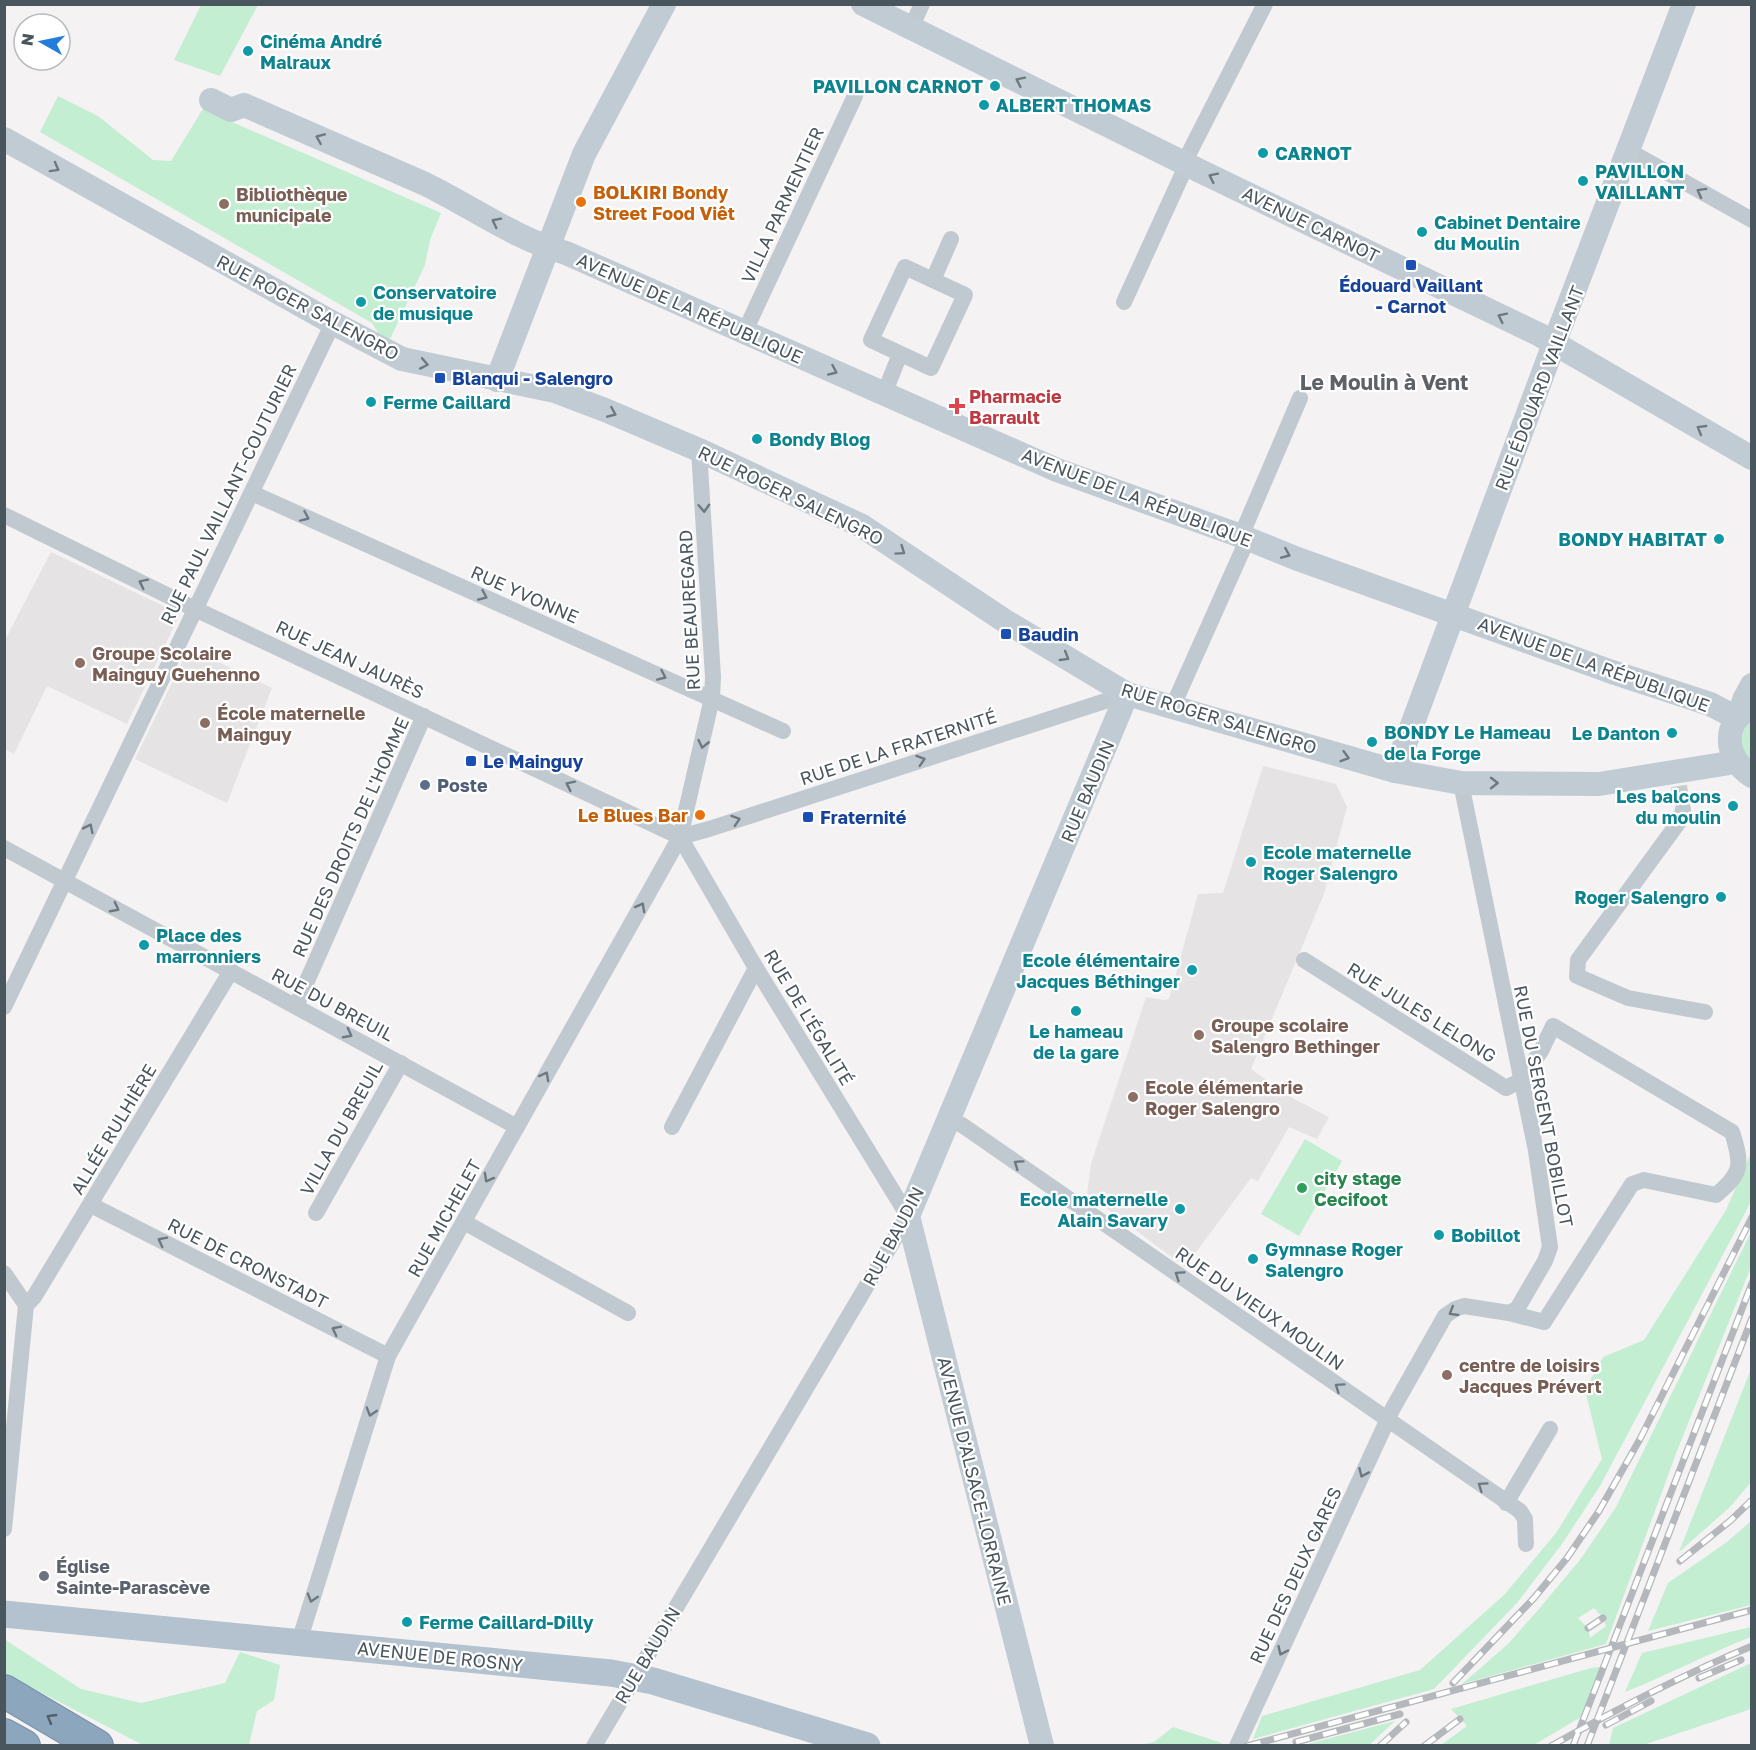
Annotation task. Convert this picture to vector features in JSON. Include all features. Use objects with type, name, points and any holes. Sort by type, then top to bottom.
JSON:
[{"type":"highway","points":[[4,1691],[97,1746]]},
{"type":"highway","points":[[4,1735],[24,1746]]},
{"type":"main road","name":"AVENUE DE ROSNY","points":[[4,1614],[611,1673],[653,1681],[867,1746]]},
{"type":"street","points":[[497,380],[584,154],[664,4]]},
{"type":"street","name":"AVENUE CARNOT","points":[[863,4],[1555,343],[1577,358],[1752,458]]},
{"type":"street","points":[[912,28],[922,4]]},
{"type":"street","points":[[1124,302],[1188,155],[1265,4]]},
{"type":"street","name":"RUE ÉDOUARD VAILLANT","points":[[1395,771],[1684,4]]},
{"type":"street","name":"VILLA PARMENTIER","points":[[745,331],[855,96]]},
{"type":"street","name":"AVENUE DE LA RÉPUBLIQUE","points":[[211,100],[231,110],[244,105],[413,178],[548,248],[566,253],[745,331],[1057,470],[1453,615],[1710,705],[1743,714]]},
{"type":"street","name":"RUE ROGER SALENGRO","points":[[4,139],[333,323],[402,359],[555,391],[699,450],[862,526],[1005,621],[1127,694],[1395,771],[1461,783],[1599,784],[1678,779],[1744,769]]},
{"type":"street","points":[[1629,151],[1752,220]]},
{"type":"street","points":[[933,280],[951,239]]},
{"type":"street","points":[[905,267],[965,295],[931,368],[900,354],[871,340],[905,267]]},
{"type":"street","name":"RUE PAUL VAILLANT-COUTURIER","points":[[4,1007],[333,323]]},
{"type":"street","points":[[884,394],[900,354]]},
{"type":"street","points":[[1172,708],[1300,398]]},
{"type":"street","name":"RUE BEAUREGARD","points":[[680,837],[712,698],[713,677],[699,450]]},
{"type":"street","name":"RUE YVONNE","points":[[252,493],[783,730]]},
{"type":"street","name":"RUE JEAN JAURÈS","points":[[4,515],[195,609],[680,837]]},
{"type":"street","points":[[1744,769],[1731,752],[1730,740],[1732,729],[1743,714],[1744,700],[1752,686]]},
{"type":"street","name":"RUE DE LA FRATERNITÉ","points":[[680,837],[1127,694]]},
{"type":"street","name":"RUE BAUDIN","points":[[594,1746],[908,1216],[1127,694]]},
{"type":"street","name":"RUE DES DROITS DE L'HOMME","points":[[297,1006],[424,716]]},
{"type":"street","name":"RUE DU SERGENT BOBILLOT","points":[[1461,783],[1536,1151],[1550,1246],[1545,1261],[1516,1309],[1509,1313]]},
{"type":"street","points":[[1683,809],[1682,819],[1578,960],[1577,976],[1628,998],[1705,1012]]},
{"type":"street","name":"RUE DE L'ÉGALITÉ","points":[[680,837],[756,968],[908,1216]]},
{"type":"street","name":"RUE MICHELET","points":[[298,1642],[388,1356],[680,837]]},
{"type":"street","name":"RUE DU BREUIL","points":[[4,848],[517,1127]]},
{"type":"street","name":"RUE JULES LELONG","points":[[1304,960],[1506,1088],[1520,1081]]},
{"type":"street","points":[[672,1127],[756,968]]},
{"type":"street","name":"ALLÉE RULHIÈRE","points":[[26,1305],[34,1297],[91,1205],[231,971]]},
{"type":"street","points":[[1387,1420],[1445,1316],[1455,1309],[1464,1306],[1509,1313],[1544,1322],[1632,1184],[1644,1180],[1716,1195],[1734,1181],[1740,1156],[1731,1132],[1553,1026],[1541,1051],[1520,1081]]},
{"type":"street","name":"VILLA DU BREUIL","points":[[316,1213],[401,1063]]},
{"type":"street","name":"RUE DU VIEUX MOULIN","points":[[948,1119],[971,1132],[1520,1511],[1525,1519],[1526,1544]]},
{"type":"street","name":"RUE DE CRONSTADT","points":[[91,1205],[388,1356]]},
{"type":"street","name":"AVENUE D'ALSACE-LORRAINE","points":[[908,1216],[1042,1746]]},
{"type":"street","points":[[464,1221],[628,1313]]},
{"type":"street","points":[[4,1273],[26,1305],[4,1529]]},
{"type":"street","name":"RUE DES DEUX GARES","points":[[1237,1746],[1387,1420]]},
{"type":"street","points":[[1506,1503],[1550,1429]]},
{"type":"shaded area","name":"Groupe Scolaire Mainguy Guehenno","points":[[51,552],[180,614],[127,724],[47,686],[14,754],[5,749],[5,640]]},
{"type":"shaded area","name":"École maternelle Mainguy","points":[[189,648],[272,688],[227,803],[135,759]]},
{"type":"shaded area","name":"Groupe scolaire Salengro Bethinger","points":[[1263,766],[1336,784],[1347,807],[1324,894],[1251,1069],[1296,1100],[1329,1117],[1317,1139],[1289,1127],[1258,1181],[1251,1178],[1185,1267],[1087,1194],[1091,1164],[1146,997],[1169,999],[1198,894],[1223,893]]},
{"type":"green space","points":[[201,5],[258,5],[220,76],[174,60]]},
{"type":"green space","points":[[58,96],[98,116],[153,160],[171,161],[204,107],[225,119],[441,213],[430,240],[425,265],[390,339],[380,336],[372,323],[40,132]]},
{"type":"green space","points":[[1751,721],[1751,763],[1743,747],[1742,736]]},
{"type":"green space","name":"city stage Cecifoot","points":[[1305,1139],[1342,1161],[1299,1236],[1261,1214]]},
{"type":"green space","points":[[1751,1153],[1751,1201],[1744,1215],[1600,1486],[1562,1544],[1517,1603],[1434,1689],[1253,1739],[1262,1716],[1420,1670],[1504,1595],[1556,1533],[1602,1459],[1585,1390],[1603,1357],[1644,1340],[1726,1210]]},
{"type":"green space","points":[[1751,1232],[1751,1267],[1677,1451],[1606,1644],[1462,1684],[1508,1644],[1538,1610],[1580,1560],[1616,1507]],"holes":[[[1594,1608],[1603,1618],[1606,1626],[1590,1638],[1588,1628],[1578,1618]]]},
{"type":"green space","points":[[1751,1369],[1751,1482],[1730,1507],[1679,1552]]},
{"type":"green space","points":[[1751,1521],[1751,1605],[1648,1631],[1668,1583],[1727,1542]]},
{"type":"green space","points":[[1751,1627],[1751,1637],[1625,1692],[1642,1653]]},
{"type":"green space","points":[[4,1639],[81,1689],[141,1703],[225,1683],[240,1652],[280,1665],[274,1700],[257,1711],[249,1745],[143,1745],[5,1674]]},
{"type":"green space","points":[[1751,1663],[1751,1709],[1643,1745],[1609,1745],[1613,1728]]},
{"type":"green space","points":[[1600,1667],[1581,1717],[1534,1745],[1441,1745],[1467,1726],[1451,1709]]},
{"type":"green space","points":[[1395,1721],[1369,1745],[1304,1745]]},
{"type":"green space","points":[[1173,1727],[1223,1743],[1212,1746],[1140,1745],[1154,1742]]},
{"type":"tunnel","points":[[1679,786],[1683,809]]},
{"type":"railway","points":[[1453,1683],[1534,1598],[1567,1558],[1599,1511],[1640,1439],[1752,1217]]},
{"type":"railway","points":[[1573,1746],[1752,1283]]},
{"type":"railway","points":[[1587,1746],[1752,1318]]},
{"type":"railway","points":[[1680,1561],[1730,1521],[1752,1500]]},
{"type":"railway","points":[[1247,1746],[1752,1610]]},
{"type":"railway","points":[[1588,1628],[1603,1618]]},
{"type":"railway","points":[[1551,1746],[1650,1693],[1752,1646]]},
{"type":"railway","points":[[1699,1678],[1741,1660]]},
{"type":"railway","points":[[1606,1725],[1651,1701]]},
{"type":"railway","points":[[1296,1742],[1400,1714]]},
{"type":"railway","points":[[1424,1746],[1460,1719]]},
{"type":"railway","points":[[1380,1746],[1406,1722]]},
{"type":"place","name":"Cinéma André Malraux","points":[[248,51]]},
{"type":"place","name":"PAVILLON CARNOT","points":[[995,86]]},
{"type":"place","name":"ALBERT THOMAS","points":[[984,105]]},
{"type":"place","name":"CARNOT","points":[[1263,153]]},
{"type":"place","name":"PAVILLON VAILLANT","points":[[1583,181]]},
{"type":"place","name":"BOLKIRI Bondy Street Food Viêt","points":[[581,202]]},
{"type":"place","name":"Bibliothèque municipale","points":[[224,204]]},
{"type":"place","name":"Cabinet Dentaire du Moulin","points":[[1422,232]]},
{"type":"place","name":"Édouard Vaillant - Carnot","points":[[1411,265]]},
{"type":"place","name":"Conservatoire de musique","points":[[361,302]]},
{"type":"place","name":"Blanqui - Salengro","points":[[440,378]]},
{"type":"place","name":"Ferme Caillard","points":[[371,402]]},
{"type":"place","name":"Pharmacie Barrault","points":[[957,406]]},
{"type":"place","name":"Bondy Blog","points":[[757,439]]},
{"type":"place","name":"BONDY HABITAT","points":[[1719,539]]},
{"type":"place","name":"Baudin","points":[[1006,634]]},
{"type":"place","name":"Groupe Scolaire Mainguy Guehenno","points":[[80,663]]},
{"type":"place","name":"École maternelle Mainguy","points":[[205,723]]},
{"type":"place","name":"Le Danton","points":[[1672,733]]},
{"type":"place","name":"BONDY Le Hameau de la Forge","points":[[1372,742]]},
{"type":"place","name":"Le Mainguy","points":[[471,761]]},
{"type":"place","name":"Poste","points":[[425,785]]},
{"type":"place","name":"Les balcons du moulin","points":[[1733,806]]},
{"type":"place","name":"Le Blues Bar","points":[[700,815]]},
{"type":"place","name":"Fraternité","points":[[808,817]]},
{"type":"place","name":"Ecole maternelle Roger Salengro","points":[[1251,862]]},
{"type":"place","name":"Roger Salengro","points":[[1721,897]]},
{"type":"place","name":"Place des marronniers","points":[[144,945]]},
{"type":"place","name":"Ecole élémentaire Jacques Béthinger","points":[[1192,970]]},
{"type":"place","name":"Le hameau de la gare","points":[[1076,1011]]},
{"type":"place","name":"Groupe scolaire Salengro Bethinger","points":[[1199,1035]]},
{"type":"place","name":"Ecole élémentarie Roger Salengro","points":[[1133,1097]]},
{"type":"place","name":"city stage Cecifoot","points":[[1302,1188]]},
{"type":"place","name":"Ecole maternelle Alain Savary","points":[[1180,1209]]},
{"type":"place","name":"Bobillot","points":[[1439,1235]]},
{"type":"place","name":"Gymnase Roger Salengro","points":[[1253,1259]]},
{"type":"place","name":"centre de loisirs Jacques Prévert","points":[[1447,1375]]},
{"type":"place","name":"Église Sainte-Parascève","points":[[44,1576]]},
{"type":"place","name":"Ferme Caillard-Dilly","points":[[407,1622]]},
{"type":"district","name":"Le Moulin à Vent","points":[[1384,382]]}]
